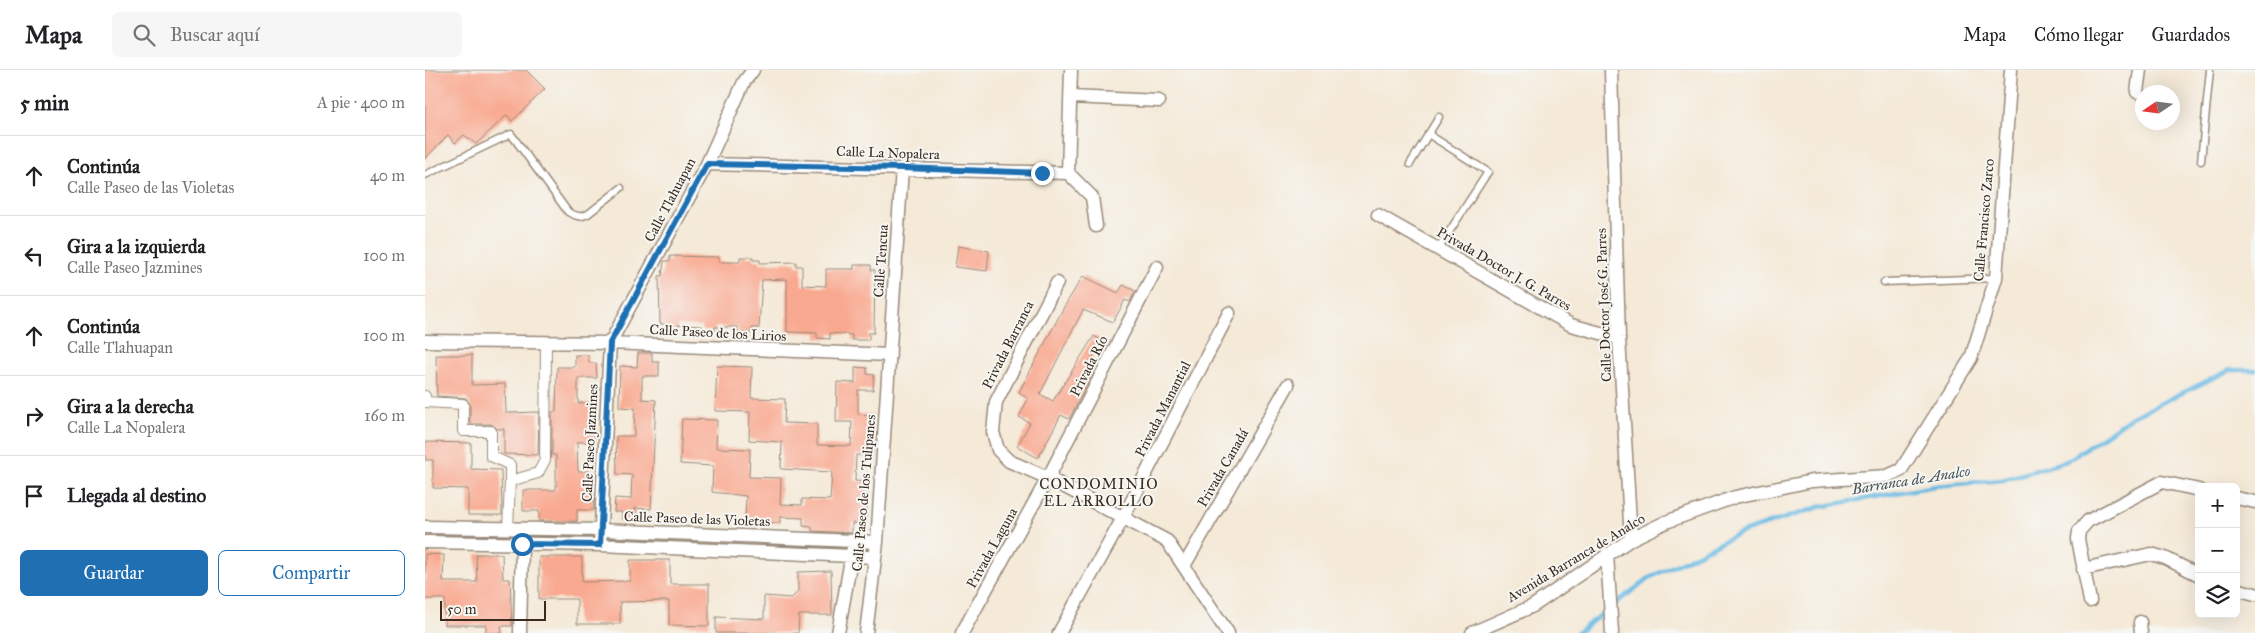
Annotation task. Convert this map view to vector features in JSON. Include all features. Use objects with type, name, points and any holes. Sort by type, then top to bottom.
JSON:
[{"type":"street","name":"Calle Tlahuapan","points":[[610,343],[707,164],[744,82],[753,70]]},
{"type":"street","points":[[1071,70],[1068,173],[1092,197],[1096,226]]},
{"type":"street","name":"Calle Doctor José G. Parres","points":[[1611,70],[1619,338],[1631,539]]},
{"type":"street","name":"Calle Francisco Zarco","points":[[1901,470],[1971,358],[1996,278],[2011,70]]},
{"type":"street","points":[[2138,85],[2140,70]]},
{"type":"street","points":[[1071,98],[1159,101]]},
{"type":"street","name":"Calle La Nopalera","points":[[707,164],[1068,173]]},
{"type":"street","name":"Calle Tencua","points":[[889,355],[902,168]]},
{"type":"street","name":"Privada Doctor J. G. Parres","points":[[1378,215],[1571,326],[1619,338]]},
{"type":"street","name":"Privada Río","points":[[1048,478],[1157,267]]},
{"type":"street","name":"Privada Barranca","points":[[1057,283],[996,402],[993,432],[998,450],[1009,461],[1048,478],[1167,541],[1228,633]]},
{"type":"street","name":"Privada Manantial","points":[[1059,633],[1123,518],[1229,313]]},
{"type":"street","name":"Calle Paseo de los Lirios","points":[[425,341],[610,343],[889,355]]},
{"type":"street","points":[[510,481],[538,473],[545,460],[546,342]]},
{"type":"street","name":"Calle Paseo Jazmines","points":[[600,545],[610,343]]},
{"type":"street","name":"Calle Paseo de los Tulipanes","points":[[865,633],[877,542],[889,355]]},
{"type":"street","name":"Privada Canadá","points":[[1184,566],[1288,385]]},
{"type":"street","points":[[425,396],[425,402],[463,404],[463,431],[491,431],[491,456],[510,465],[509,529]]},
{"type":"street","name":"Avenida Barranca de Analco","points":[[1472,633],[1533,606],[1607,554],[1631,539],[1666,522],[1735,497],[1812,482],[1887,476],[1901,470]]},
{"type":"street","name":"Privada Laguna","points":[[962,633],[1048,478]]},
{"type":"street","points":[[2090,602],[2078,539],[2079,531],[2088,521],[2162,482],[2195,489]]},
{"type":"street","points":[[2240,499],[2255,502]]},
{"type":"street","name":"Calle Paseo de las Violetas","points":[[425,527],[601,530],[877,542]]},
{"type":"street","name":"Calle Paseo de los Tulipanes","points":[[838,633],[853,541]]},
{"type":"street","points":[[425,542],[600,545],[875,557]]},
{"type":"street","points":[[520,633],[522,544]]},
{"type":"street","points":[[1607,554],[1612,633]]},
{"type":"street","points":[[2083,570],[2151,554],[2165,558],[2195,573]]},
{"type":"street","points":[[2240,590],[2255,594]]},
{"type":"lane","points":[[2201,161],[2210,70]]},
{"type":"lane","points":[[1410,164],[1439,117]]},
{"type":"lane","points":[[425,175],[511,134],[569,212],[575,216],[582,217],[588,214],[621,188]]},
{"type":"lane","points":[[1428,134],[1488,172],[1438,249]]},
{"type":"lane","points":[[1884,282],[1996,278]]},
{"type":"building","points":[[425,70],[526,70],[545,89],[512,121],[507,115],[476,144],[464,135],[455,143],[448,135],[425,159]]},
{"type":"building","points":[[958,246],[989,251],[987,271],[955,267]]},
{"type":"building","points":[[670,256],[719,257],[719,262],[740,262],[740,257],[753,257],[753,260],[760,260],[760,263],[796,262],[796,266],[802,266],[802,285],[826,286],[826,269],[854,269],[854,265],[871,265],[871,270],[875,270],[874,333],[869,333],[869,340],[852,340],[852,335],[830,333],[830,339],[817,338],[817,333],[787,332],[787,279],[762,280],[759,328],[752,328],[751,333],[738,333],[738,327],[715,327],[715,331],[703,331],[702,326],[678,325],[678,330],[665,330],[665,324],[660,324],[659,276],[662,276],[664,261],[670,261]]},
{"type":"building","points":[[1083,276],[1118,293],[1123,285],[1135,291],[1130,302],[1125,300],[1113,322],[1083,310],[1040,394],[1053,401],[1094,336],[1101,340],[1087,368],[1093,373],[1069,419],[1061,415],[1038,458],[1017,446],[1030,423],[1019,417],[1028,399],[1019,392],[1064,307]]},
{"type":"building","points":[[638,353],[652,353],[652,362],[659,362],[659,376],[642,376],[642,399],[656,400],[651,509],[635,508],[635,520],[621,519],[622,512],[614,512],[615,498],[631,499],[632,475],[617,474],[616,436],[634,436],[635,408],[619,407],[620,366],[637,367]]},
{"type":"building","points":[[436,355],[472,355],[472,385],[505,384],[506,413],[539,412],[538,455],[504,454],[504,429],[497,429],[491,424],[470,424],[470,404],[466,398],[437,396]]},
{"type":"building","points":[[575,355],[588,355],[589,363],[596,363],[597,378],[578,378],[578,403],[594,403],[594,442],[577,442],[578,471],[593,471],[594,510],[577,510],[577,521],[539,521],[539,511],[523,511],[523,490],[556,490],[556,455],[552,455],[552,412],[556,412],[557,367],[575,367]]},
{"type":"building","points":[[717,366],[752,367],[751,398],[785,399],[784,423],[817,424],[817,445],[851,446],[852,422],[836,422],[837,382],[855,383],[855,367],[867,368],[867,374],[874,375],[873,390],[858,390],[858,414],[873,415],[872,455],[856,455],[855,481],[869,482],[866,524],[852,523],[852,533],[812,531],[812,527],[803,526],[803,518],[780,517],[780,523],[745,522],[746,496],[712,492],[713,466],[680,464],[682,419],[717,420],[716,448],[750,449],[749,477],[781,478],[780,504],[802,505],[802,499],[830,500],[832,472],[781,469],[782,442],[749,440],[750,412],[715,411]]},
{"type":"building","points":[[425,442],[471,443],[471,469],[501,470],[502,515],[468,515],[468,489],[433,488],[433,460],[425,460]]},
{"type":"building","points":[[425,554],[444,555],[443,582],[477,582],[476,554],[502,554],[503,579],[510,579],[512,626],[501,626],[502,633],[486,633],[486,625],[445,625],[445,599],[425,599]]},
{"type":"building","points":[[539,557],[582,557],[582,582],[630,581],[630,560],[670,560],[670,584],[709,584],[709,626],[669,625],[669,601],[620,602],[620,624],[577,624],[577,599],[539,599]]},
{"type":"building","points":[[831,571],[832,615],[799,615],[798,633],[716,633],[716,617],[764,619],[764,596],[792,598],[798,591],[798,572]]},
{"type":"waterway","name":"Barranca de Analco","points":[[1577,633],[1649,578],[1740,533],[1819,507],[1935,486],[2002,480],[2067,461],[2132,417],[2230,370],[2255,370]]},
{"type":"district","name":"CONDOMINIO EL ARROLLO","points":[[1099,492]]},
{"type":"route","points":[[522,544],[600,545],[610,343],[707,164],[1042,173]]}]
